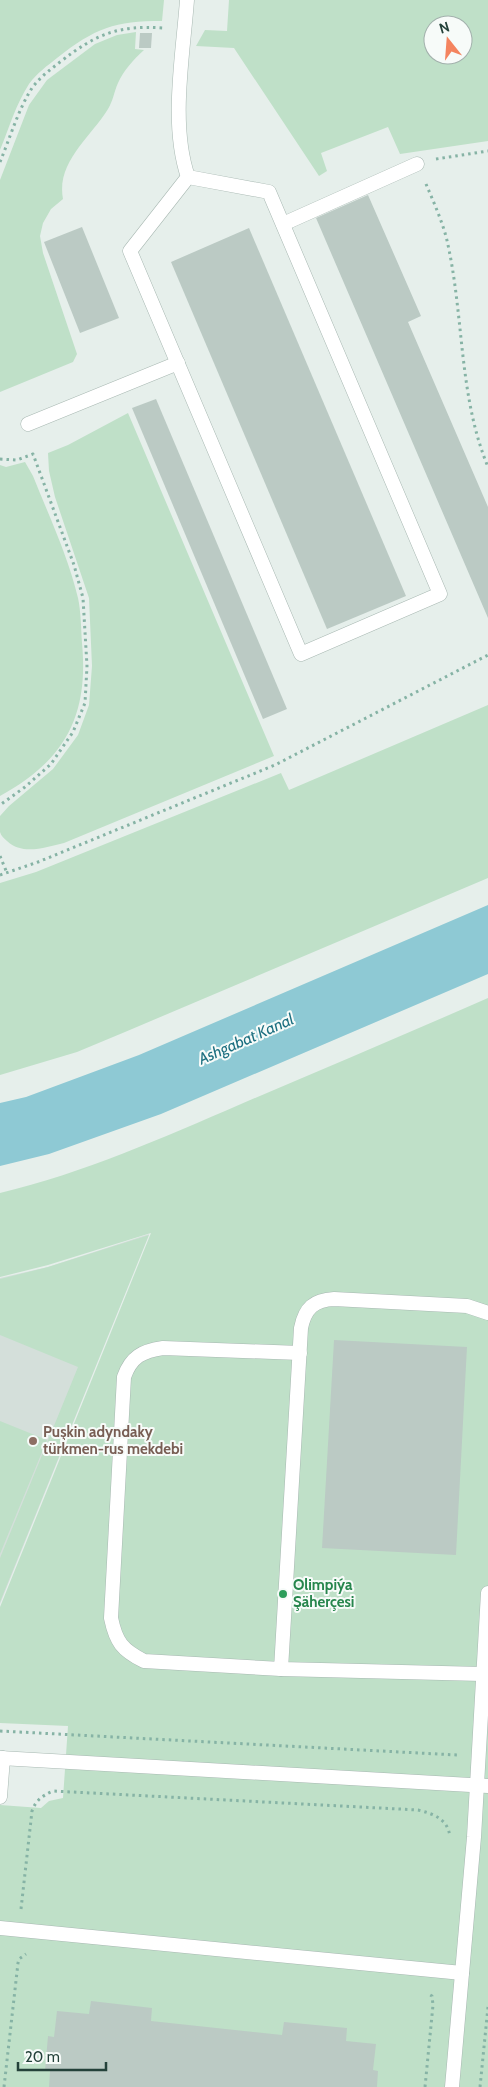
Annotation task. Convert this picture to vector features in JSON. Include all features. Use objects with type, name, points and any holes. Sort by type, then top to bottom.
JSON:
[{"type":"lane","points":[[187,0],[180,98],[180,132],[184,167],[188,177]]},
{"type":"lane","points":[[283,224],[417,164]]},
{"type":"lane","points":[[188,177],[269,192],[440,594],[301,654],[130,251],[188,177]]},
{"type":"lane","points":[[28,424],[178,363]]},
{"type":"lane","points":[[281,1669],[303,1316],[311,1306],[322,1300],[467,1306],[488,1313]]},
{"type":"lane","points":[[300,1353],[163,1348],[149,1350],[136,1358],[128,1366],[124,1377],[111,1618],[119,1643],[130,1654],[144,1661],[281,1669],[482,1674]]},
{"type":"lane","points":[[452,2087],[462,1973],[483,1785],[482,1674],[488,1593]]},
{"type":"lane","points":[[0,1797],[2,1758],[483,1785]]},
{"type":"lane","points":[[0,1928],[462,1973]]},
{"type":"path","points":[[0,162],[24,103],[33,87],[42,76],[73,52],[93,39],[116,30],[140,27],[185,29]]},
{"type":"path","points":[[488,151],[448,156],[417,164],[447,243],[472,418],[488,467]]},
{"type":"path","points":[[0,459],[17,460],[33,454],[74,565],[83,598],[87,666],[85,703],[73,732],[51,764],[25,787],[0,805]]},
{"type":"path","points":[[0,875],[38,862],[275,764],[488,655]]},
{"type":"path","points":[[0,856],[7,873]]},
{"type":"path","points":[[0,1731],[444,1754]]},
{"type":"path","points":[[20,1910],[32,1811],[35,1803],[42,1796],[53,1791],[418,1810],[431,1813],[439,1818],[448,1828],[451,1840]]},
{"type":"path","points":[[4,2087],[18,1963],[23,1955],[31,1954]]},
{"type":"path","points":[[424,1992],[432,1996],[433,2005],[425,2087]]},
{"type":"path","points":[[480,2087],[488,2007]]},
{"type":"shaded area","name":"Puşkin adyndaky türkmen-rus mekdebi","points":[[149,1234],[0,1604],[0,1278],[48,1267]]},
{"type":"green space","points":[[0,0],[164,0],[162,21],[146,21],[106,28],[70,48],[39,73],[29,84],[20,100],[0,150]]},
{"type":"green space","points":[[229,0],[488,0],[488,141],[400,154],[388,127],[321,153],[327,171],[319,176],[234,48],[196,46],[205,30],[227,31]]},
{"type":"green space","points":[[136,32],[135,49],[144,50],[123,74],[108,109],[76,151],[65,173],[62,186],[63,199],[51,209],[43,223],[40,236],[43,253],[77,354],[73,362],[0,392],[0,180],[29,105],[47,80],[95,44],[117,35]]},
{"type":"green space","points":[[128,413],[274,756],[64,843],[35,849],[20,848],[13,846],[1,835],[0,816],[9,806],[53,769],[78,735],[89,705],[92,666],[89,598],[55,497],[49,471],[48,453],[68,445]]},
{"type":"green space","points":[[25,462],[52,521],[74,582],[80,609],[83,669],[81,693],[76,715],[68,734],[56,752],[41,768],[0,796],[0,465],[6,467]]},
{"type":"green space","points":[[488,705],[488,878],[77,1052],[0,1075],[0,883],[36,872],[281,773],[289,790]]},
{"type":"green space","name":"Olimpiýa Şäherçesi","points":[[488,998],[488,2087],[0,2087],[0,1805],[41,1808],[49,1801],[63,1798],[68,1726],[0,1723],[0,1607],[151,1233],[48,1265],[0,1277],[0,1193],[31,1185],[122,1154]]},
{"type":"green space","name":"Puşkin adyndaky türkmen-rus mekdebi","points":[[149,1235],[0,1602],[0,1558],[78,1367],[0,1335],[0,1279],[48,1267]]},
{"type":"green space","points":[[0,1421],[47,1440],[0,1554]]},
{"type":"water","name":"Ashgabat Kanal","points":[[488,905],[488,974],[161,1114],[49,1154],[0,1166],[0,1103],[26,1097],[139,1055]]},
{"type":"building","points":[[140,33],[152,33],[151,48],[139,48]]},
{"type":"building","points":[[368,195],[421,316],[408,322],[488,507],[488,618],[316,218]]},
{"type":"building","points":[[82,227],[119,318],[80,333],[44,242]]},
{"type":"building","points":[[249,228],[406,596],[327,629],[171,262]]},
{"type":"building","points":[[156,399],[287,709],[263,719],[132,408]]},
{"type":"building","points":[[334,1340],[467,1347],[456,1555],[322,1548]]},
{"type":"building","points":[[91,2001],[152,2008],[151,2021],[282,2035],[284,2022],[347,2028],[346,2041],[376,2044],[373,2070],[378,2071],[377,2087],[49,2087],[50,2071],[45,2071],[48,2036],[54,2037],[57,2011],[89,2014]]},
{"type":"place","name":"Puşkin adyndaky türkmen-rus mekdebi","points":[[33,1441]]},
{"type":"place","name":"Olimpiýa Şäherçesi","points":[[283,1594]]}]
